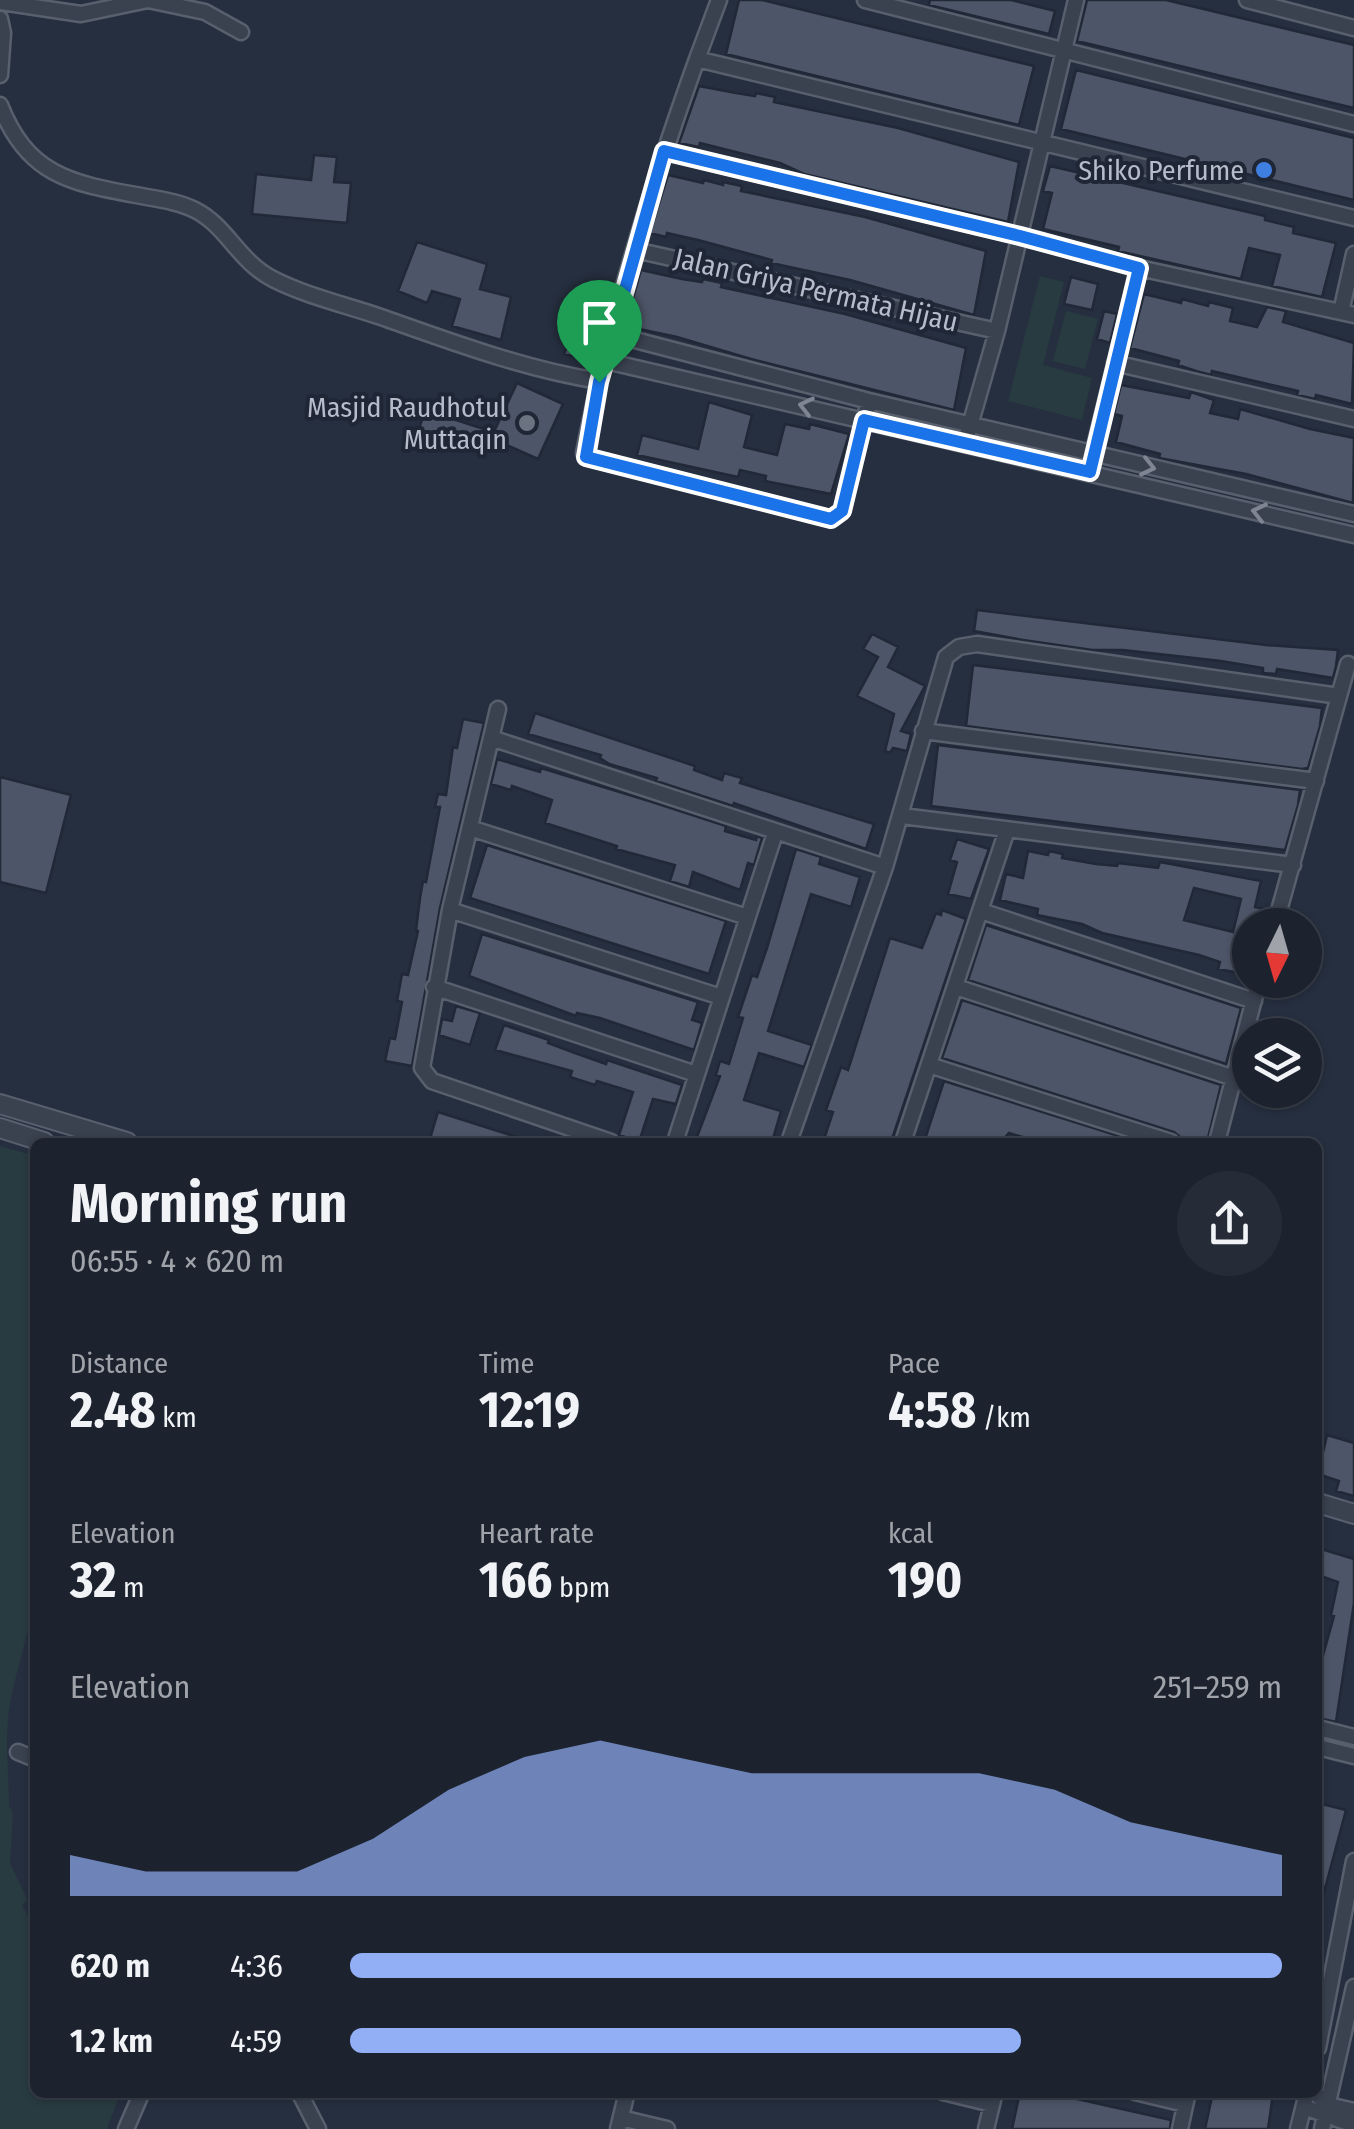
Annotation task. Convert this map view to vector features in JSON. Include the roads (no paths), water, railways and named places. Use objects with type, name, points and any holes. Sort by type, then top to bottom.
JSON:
[{"type":"street","points":[[0,2],[80,14],[148,0],[205,12],[241,32]]},
{"type":"street","name":"Jalan Griya Permata Hijau","points":[[719,0],[664,151],[635,250],[599,382],[586,457],[831,519],[842,511],[868,401]]},
{"type":"street","points":[[865,0],[1354,124]]},
{"type":"street","name":"Jalan Griya Permata Hijau","points":[[965,443],[997,331],[1076,0]]},
{"type":"street","points":[[1248,0],[1354,28]]},
{"type":"street","points":[[0,20],[0,75]]},
{"type":"street","points":[[697,59],[1354,218]]},
{"type":"street","points":[[0,105],[16,140],[44,167],[90,185],[194,210],[220,228],[243,259],[276,281],[478,352],[599,382]]},
{"type":"street","points":[[664,151],[1139,268],[1347,314],[1354,254]]},
{"type":"street","name":"Jalan Griya Permata Hijau","points":[[635,250],[997,331]]},
{"type":"street","points":[[1090,472],[1139,268]]},
{"type":"street","points":[[612,334],[868,401],[1354,514]]},
{"type":"street","points":[[606,361],[1354,535]]},
{"type":"street","points":[[1115,364],[1354,419]]},
{"type":"street","points":[[790,1138],[902,816],[946,657],[958,647],[976,644],[1339,696]]},
{"type":"street","points":[[1280,908],[1348,664]]},
{"type":"street","points":[[498,709],[450,910],[422,1068],[432,1081],[599,1138]]},
{"type":"street","points":[[924,731],[1316,781]]},
{"type":"street","points":[[491,738],[885,867]]},
{"type":"street","points":[[902,816],[1293,865]]},
{"type":"street","points":[[470,828],[748,917]]},
{"type":"street","points":[[904,1138],[1007,830]]},
{"type":"street","points":[[676,1138],[776,832]]},
{"type":"street","points":[[450,910],[721,997]]},
{"type":"street","points":[[981,911],[1254,1000],[1249,1018]]},
{"type":"street","points":[[434,986],[696,1074]]},
{"type":"street","points":[[956,988],[1232,1077]]},
{"type":"street","points":[[930,1065],[1158,1138]]},
{"type":"street","points":[[1218,1138],[1232,1086]]},
{"type":"street","points":[[0,1104],[113,1138]]},
{"type":"street","points":[[0,1128],[31,1138]]},
{"type":"street","points":[[1322,1504],[1354,1514]]},
{"type":"street","points":[[1322,1729],[1354,1737]]},
{"type":"street","points":[[1322,1748],[1354,1756]]},
{"type":"street","points":[[18,1752],[30,1757]]},
{"type":"street","points":[[1322,2024],[1354,1861]]},
{"type":"street","points":[[1325,2117],[1354,1987]]},
{"type":"street","points":[[126,2129],[139,2098]]},
{"type":"street","points":[[302,2098],[318,2129]]},
{"type":"street","points":[[626,2098],[619,2124],[667,2129]]},
{"type":"street","points":[[986,2129],[993,2098]]},
{"type":"street","points":[[1180,2129],[1187,2098]]},
{"type":"street","points":[[1298,2129],[1308,2098]]},
{"type":"street","points":[[1325,2117],[1354,2111]]},
{"type":"street","points":[[1325,2117],[1354,2124]]},
{"type":"place","name":"Shiko Perfume","points":[[1264,170]]},
{"type":"place","name":"Masjid Raudhotul Muttaqin","points":[[527,423]]}]
